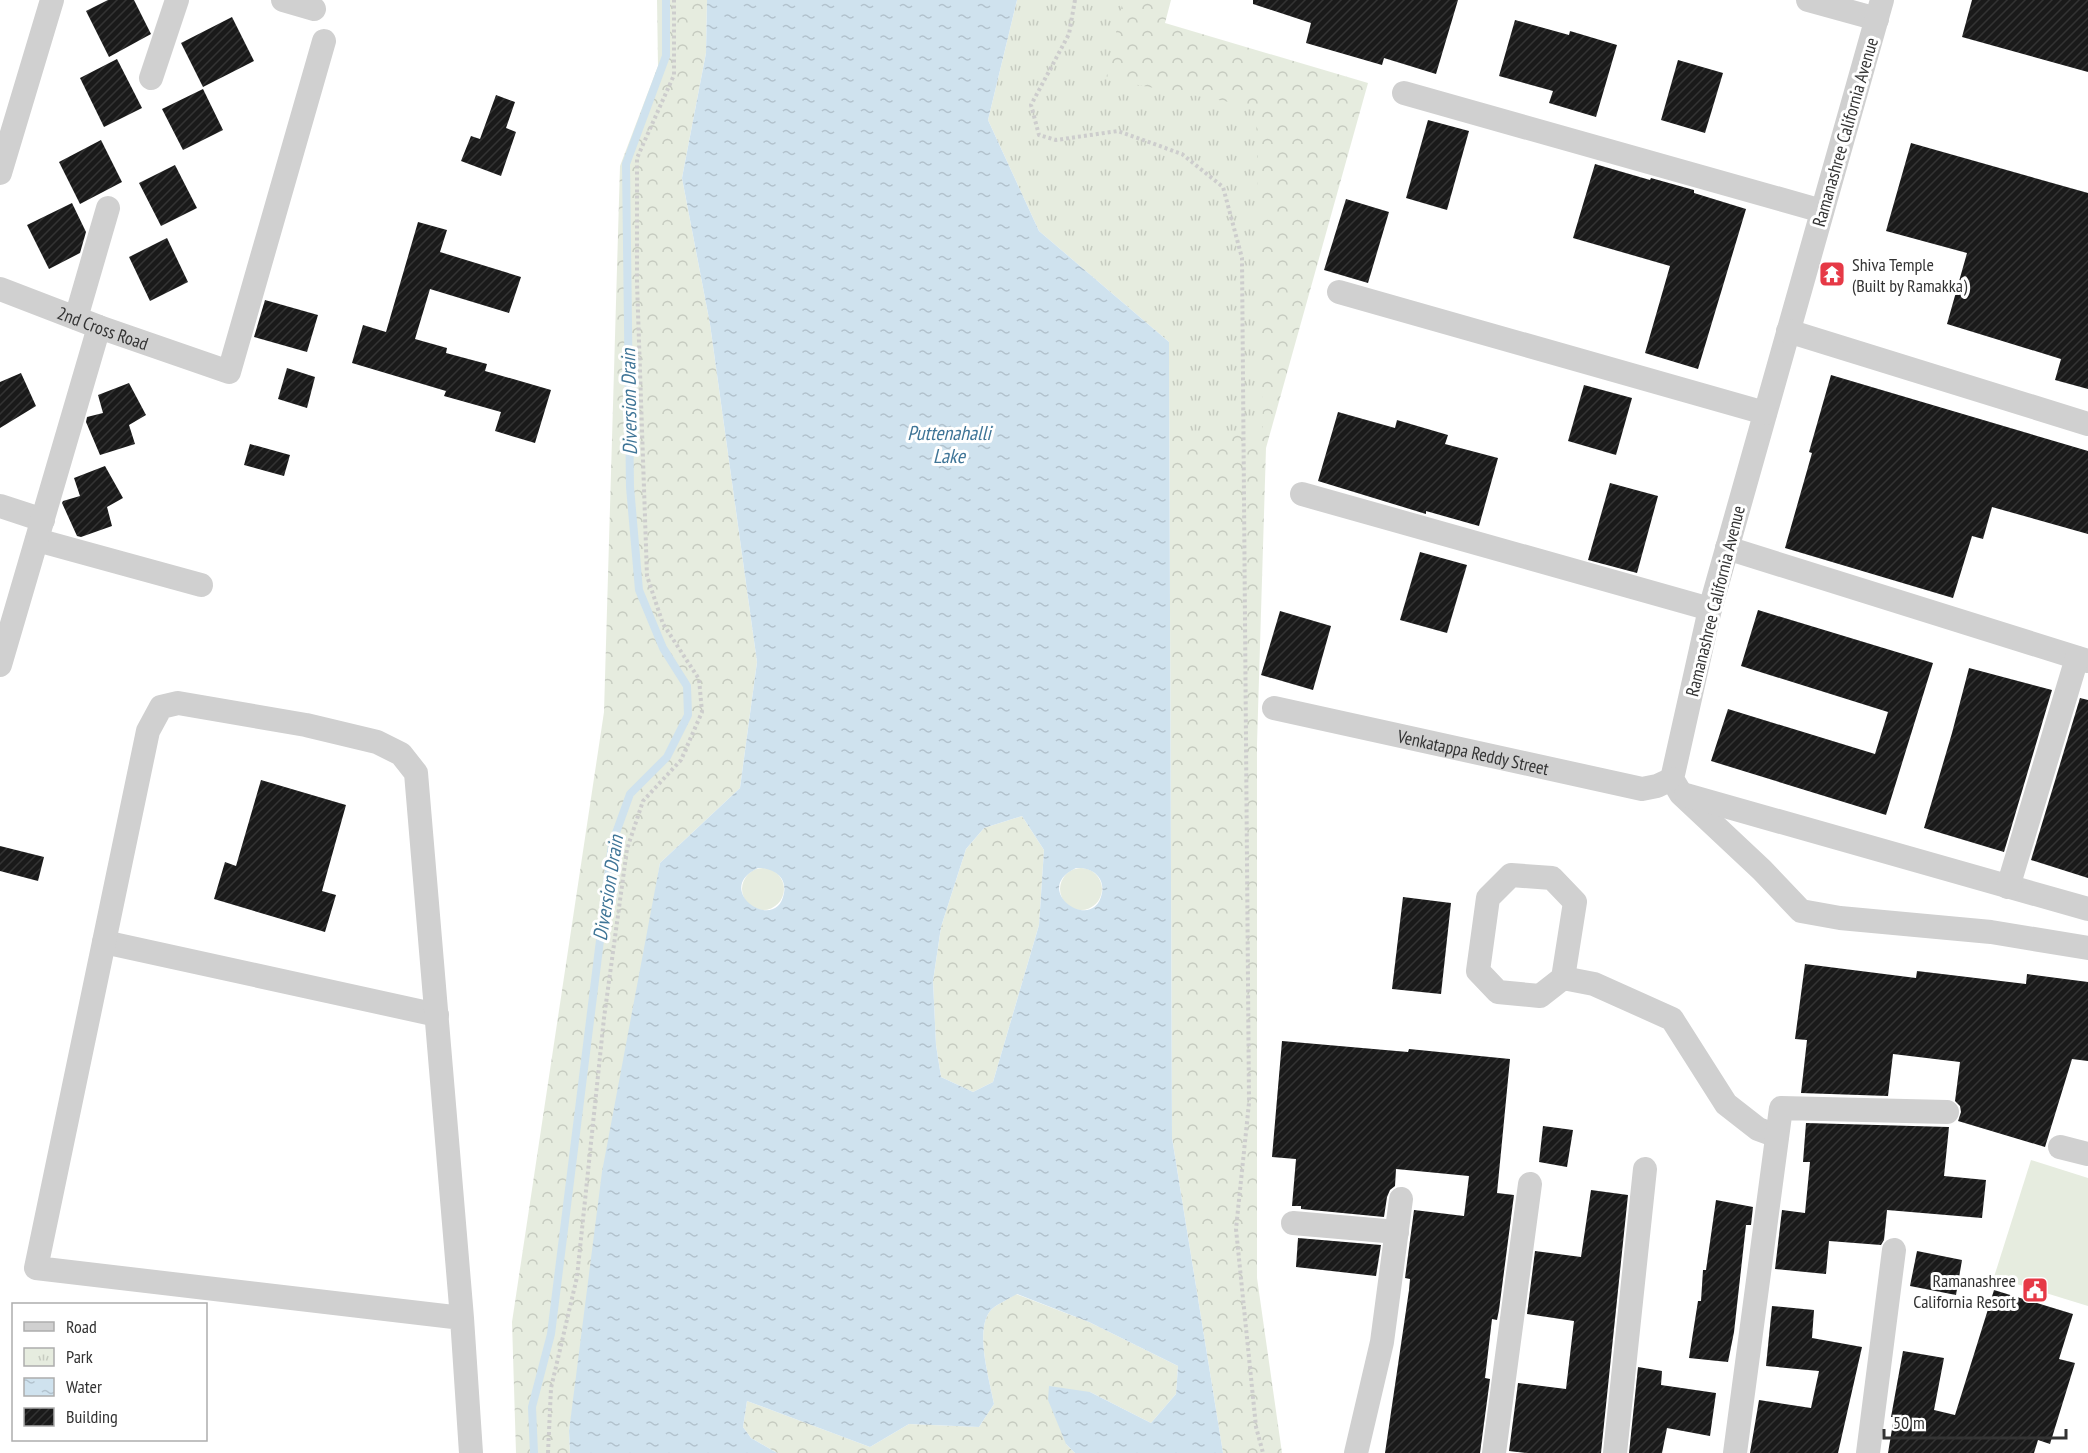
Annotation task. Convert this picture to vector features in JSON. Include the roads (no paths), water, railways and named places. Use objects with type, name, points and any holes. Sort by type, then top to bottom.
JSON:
[{"type":"street","points":[[0,173],[4,143],[52,0]]},
{"type":"street","points":[[151,78],[177,0]]},
{"type":"street","points":[[284,0],[314,9]]},
{"type":"street","points":[[1808,0],[1880,10]]},
{"type":"street","name":"Ramanashree California Avenue","points":[[1677,787],[1710,609],[1880,10]]},
{"type":"street","name":"2nd Cross Road","points":[[0,289],[99,327],[229,372],[324,41]]},
{"type":"street","points":[[1404,93],[1822,212]]},
{"type":"street","points":[[76,318],[108,208]]},
{"type":"street","points":[[1339,292],[1765,413]]},
{"type":"street","points":[[0,661],[99,327]]},
{"type":"street","points":[[1788,331],[2088,424]]},
{"type":"street","points":[[1302,494],[1710,609]]},
{"type":"street","points":[[0,506],[40,530],[201,585]]},
{"type":"street","points":[[1727,548],[2083,660],[2008,887]]},
{"type":"street","points":[[462,1318],[36,1268],[148,731],[161,707],[178,702],[306,725],[377,742],[401,754],[416,773],[462,1318],[471,1453]]},
{"type":"street","name":"Venkatappa Reddy Street","points":[[1274,708],[1642,789],[1656,786],[1677,787]]},
{"type":"street","points":[[1677,787],[2088,909]]},
{"type":"street","points":[[1677,787],[1801,911],[1840,918],[1991,932],[2088,948]]},
{"type":"street","points":[[1563,978],[1575,902],[1552,878],[1511,875],[1488,897],[1478,971],[1498,992],[1540,996],[1563,978],[1593,984],[1672,1019],[1726,1104],[1758,1129],[1777,1136]]},
{"type":"street","points":[[104,942],[437,1015]]},
{"type":"street","points":[[1735,1453],[1781,1108],[1947,1112]]},
{"type":"street","points":[[2060,1147],[2088,1154]]},
{"type":"street","points":[[1615,1453],[1645,1169]]},
{"type":"street","points":[[1494,1453],[1530,1184]]},
{"type":"street","points":[[1356,1453],[1382,1342],[1401,1200]]},
{"type":"street","points":[[1293,1223],[1397,1232]]},
{"type":"street","points":[[1868,1453],[1894,1250]]},
{"type":"water","name":"Puttenahalli Lake","points":[[707,0],[1017,0],[988,120],[1039,231],[1169,342],[1172,1138],[1223,1453],[1075,1453],[1066,1444],[1048,1400],[1049,1386],[1090,1392],[1151,1423],[1176,1394],[1178,1366],[1089,1322],[1017,1294],[992,1309],[986,1317],[984,1355],[994,1404],[979,1427],[909,1424],[870,1447],[747,1401],[743,1427],[751,1438],[777,1453],[570,1453],[569,1431],[602,1172],[660,863],[740,788],[757,662],[710,324],[682,178],[706,53]],"holes":[[[1022,816],[1044,850],[1039,925],[993,1082],[973,1092],[941,1077],[936,1045],[933,981],[941,927],[966,849],[984,828]],[[758,868],[774,871],[783,882],[784,893],[779,905],[770,910],[751,905],[744,897],[741,887],[745,877]],[[1076,868],[1087,869],[1096,874],[1102,887],[1097,905],[1088,910],[1068,905],[1061,897],[1059,887],[1063,877]]]},
{"type":"waterway","name":"Diversion Drain","points":[[534,1453],[532,1407],[551,1334],[612,844],[630,794],[667,757],[688,715],[687,686],[663,648],[639,590],[630,487],[626,164],[666,56],[666,0]]},
{"type":"place","name":"Shiva Temple (Built by Ramakka)","points":[[1832,274]]},
{"type":"place","name":"Ramanashree California Resort","points":[[2035,1290]]}]
